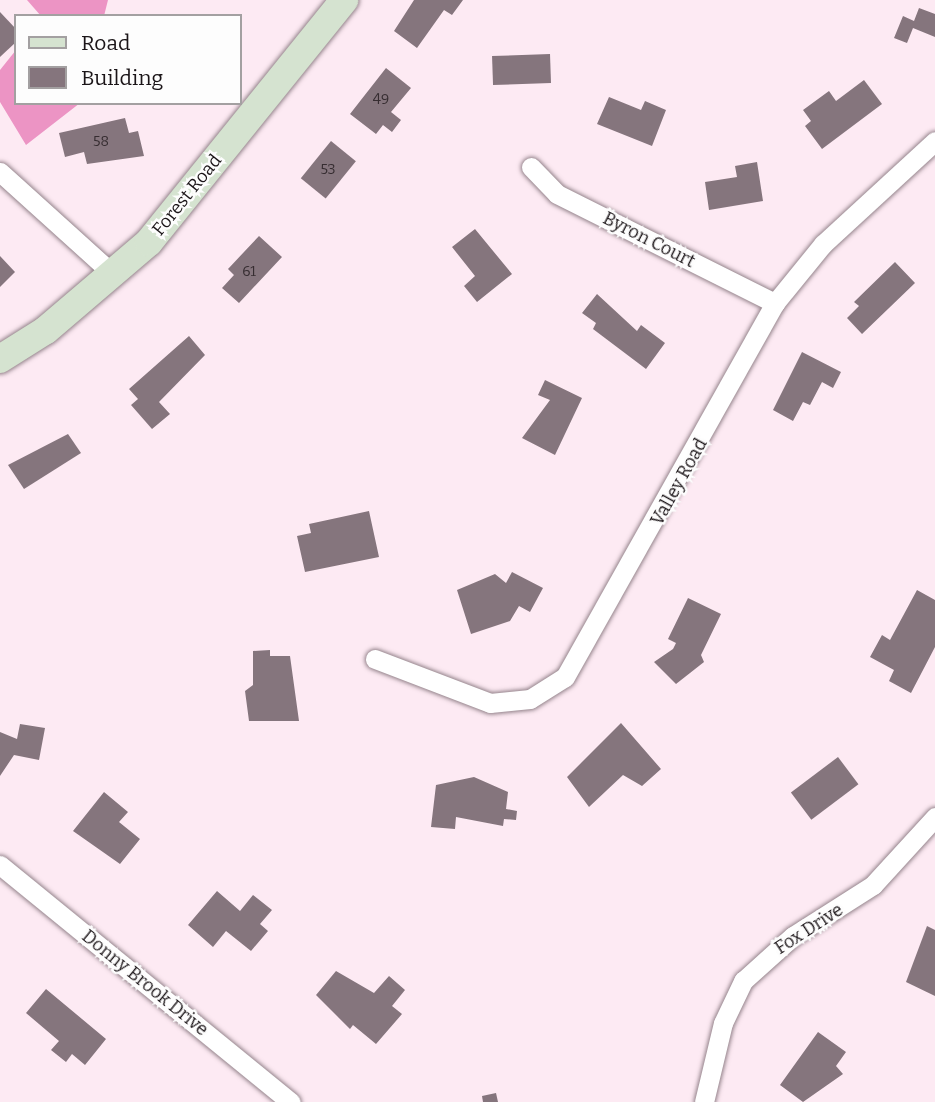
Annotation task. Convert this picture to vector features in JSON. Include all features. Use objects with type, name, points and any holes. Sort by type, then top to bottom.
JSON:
[{"type":"main road","name":"Forest Road","points":[[0,359],[114,275],[149,242],[344,0]]},
{"type":"street","name":"Valley Road","points":[[375,659],[491,703],[530,699],[565,677],[775,303],[823,244],[935,141]]},
{"type":"street","name":"Byron Court","points":[[531,167],[557,194],[775,303]]},
{"type":"street","points":[[0,172],[114,275]]},
{"type":"street","name":"Fox Drive","points":[[704,1102],[723,1023],[743,981],[793,936],[873,886],[935,817]]},
{"type":"street","name":"Donny Brook Drive","points":[[0,865],[291,1102]]},
{"type":"shaded area","points":[[27,0],[108,0],[104,14],[39,14]]},
{"type":"shaded area","points":[[14,52],[14,105],[77,105],[26,145],[0,102],[0,70]]},
{"type":"building","points":[[414,0],[463,0],[452,15],[444,10],[417,48],[394,31]]},
{"type":"building","points":[[919,8],[935,14],[935,37],[913,28],[907,43],[894,38],[903,16],[914,21]]},
{"type":"building","points":[[0,12],[14,27],[14,44],[0,57]]},
{"type":"building","points":[[550,54],[551,83],[493,85],[492,56]]},
{"type":"building","points":[[386,68],[411,88],[391,112],[401,120],[392,132],[383,125],[376,134],[350,114]]},
{"type":"building","points":[[864,80],[882,104],[822,149],[805,126],[811,121],[803,110],[829,91],[836,101]]},
{"type":"building","points":[[609,97],[641,110],[645,101],[666,110],[652,146],[597,124]]},
{"type":"building","points":[[125,118],[129,133],[138,131],[144,156],[87,164],[84,152],[65,157],[59,133]]},
{"type":"building","points":[[331,141],[356,161],[326,198],[301,178]]},
{"type":"building","points":[[757,162],[763,201],[709,210],[705,182],[737,177],[735,166]]},
{"type":"building","points":[[475,229],[512,274],[477,302],[464,286],[475,276],[452,247]]},
{"type":"building","points":[[259,236],[282,257],[239,303],[222,288],[234,275],[228,269]]},
{"type":"building","points":[[0,256],[15,272],[0,287]]},
{"type":"building","points":[[895,262],[915,283],[862,334],[847,318],[859,306],[854,302]]},
{"type":"building","points":[[597,294],[637,331],[641,325],[665,343],[646,369],[593,329],[596,323],[582,313]]},
{"type":"building","points":[[189,336],[205,355],[159,402],[170,414],[152,429],[131,405],[138,399],[129,389]]},
{"type":"building","points":[[802,352],[841,372],[833,388],[822,382],[810,405],[803,402],[793,421],[773,410]]},
{"type":"building","points":[[545,380],[582,398],[555,455],[522,438],[550,400],[538,395]]},
{"type":"building","points":[[68,434],[81,453],[24,489],[8,465]]},
{"type":"building","points":[[369,511],[379,557],[305,572],[297,536],[311,533],[309,524]]},
{"type":"building","points":[[512,572],[543,588],[530,612],[519,606],[510,621],[471,634],[457,590],[495,574],[506,583]]},
{"type":"building","points":[[917,590],[935,600],[935,647],[911,693],[889,681],[894,670],[870,657],[882,635],[890,640]]},
{"type":"building","points":[[688,598],[721,614],[701,655],[704,662],[676,684],[654,662],[673,649],[676,643],[668,639]]},
{"type":"building","points":[[270,650],[270,656],[290,656],[299,721],[249,721],[245,691],[253,685],[253,651]]},
{"type":"building","points":[[621,723],[661,769],[642,786],[623,775],[589,807],[567,777]]},
{"type":"building","points":[[20,724],[45,728],[39,760],[14,755],[0,776],[0,732],[17,739]]},
{"type":"building","points":[[838,757],[858,784],[811,820],[791,793]]},
{"type":"building","points":[[474,777],[508,792],[506,809],[517,811],[516,820],[504,819],[503,826],[456,817],[455,829],[431,827],[436,785]]},
{"type":"building","points":[[104,792],[128,812],[119,822],[140,839],[120,864],[73,831]]},
{"type":"building","points":[[217,891],[240,911],[253,895],[272,910],[260,924],[268,931],[251,951],[226,931],[213,947],[188,925]]},
{"type":"building","points":[[927,926],[935,930],[935,996],[906,982]]},
{"type":"building","points":[[336,971],[374,993],[389,976],[405,990],[392,1006],[402,1014],[376,1044],[353,1025],[350,1029],[316,995]]},
{"type":"building","points":[[46,989],[106,1039],[85,1065],[72,1054],[66,1062],[51,1050],[59,1041],[26,1013]]},
{"type":"building","points":[[818,1032],[846,1052],[836,1066],[843,1074],[803,1102],[780,1085]]},
{"type":"building","points":[[496,1093],[498,1102],[483,1102],[482,1096]]}]
